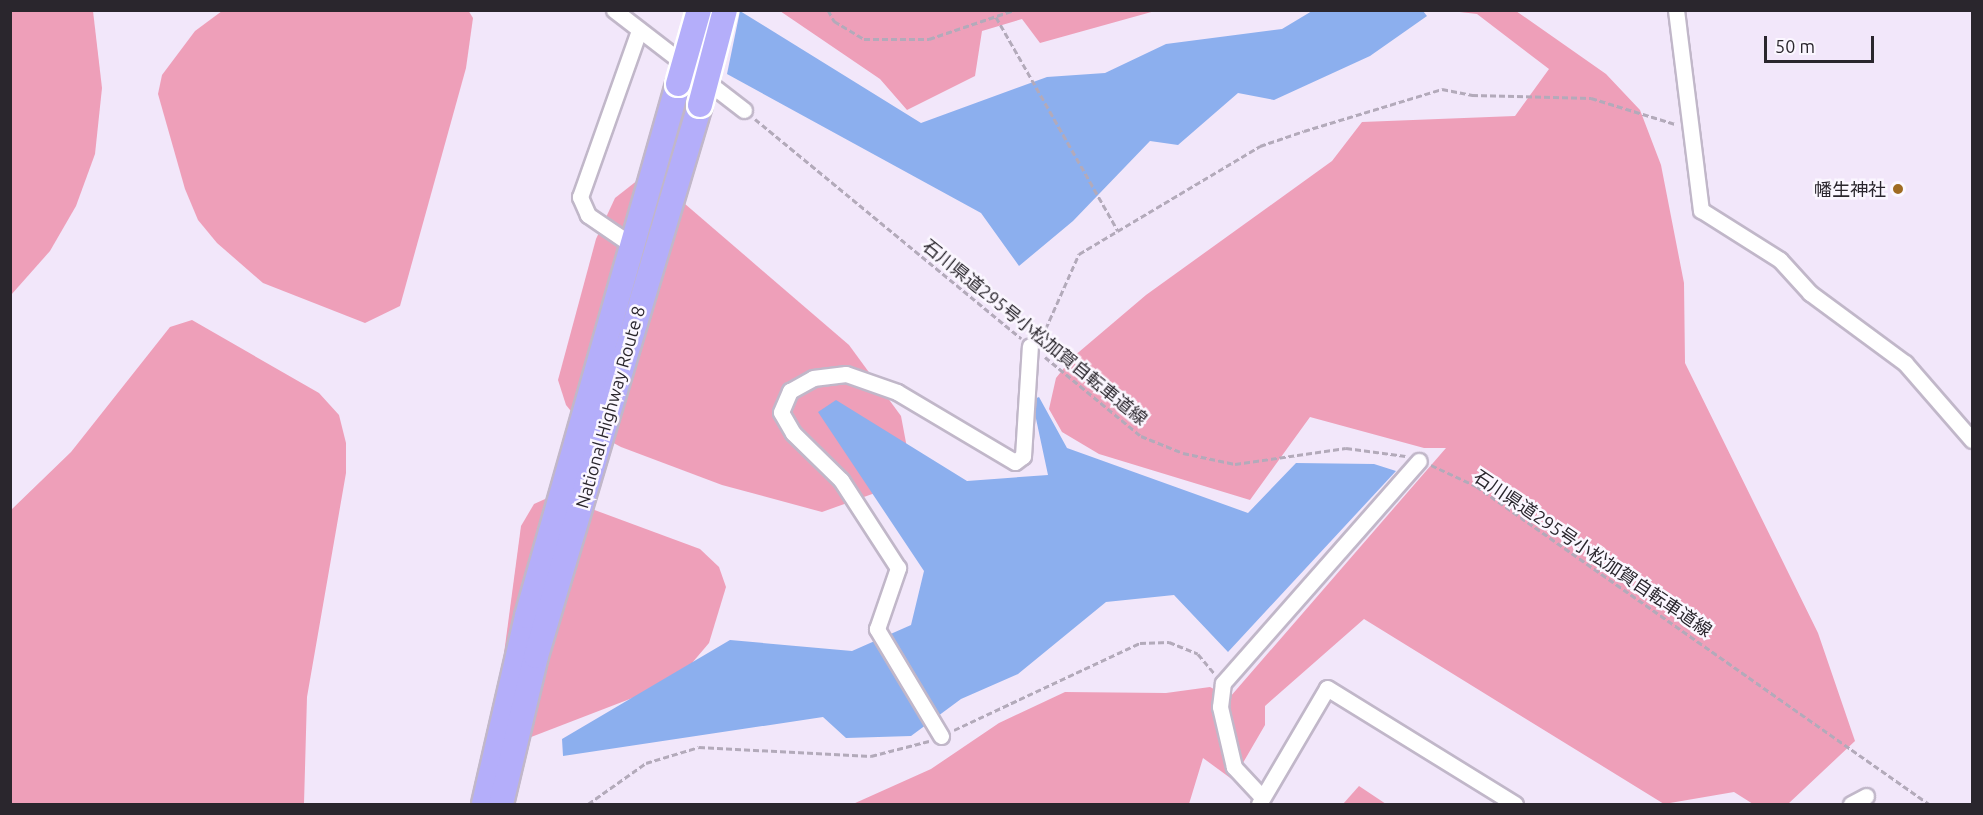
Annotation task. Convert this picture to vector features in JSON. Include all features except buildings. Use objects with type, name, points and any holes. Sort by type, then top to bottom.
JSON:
[{"type":"highway","name":"National Highway Route 8","points":[[501,804],[526,657],[629,243],[699,10]]},
{"type":"highway","name":"National Highway Route 8","points":[[484,804],[526,657],[700,105],[725,10]]},
{"type":"highway","points":[[468,804],[526,657]]},
{"type":"highway","points":[[514,804],[526,657]]},
{"type":"street","points":[[614,10],[744,110]]},
{"type":"street","points":[[1676,10],[1701,210],[1780,260],[1810,293],[1905,363],[1972,440]]},
{"type":"street","points":[[629,243],[588,215],[580,198],[639,30]]},
{"type":"street","points":[[938,731],[877,629],[898,568],[841,480],[793,433],[781,412],[784,399],[813,378],[857,378],[897,392],[1015,462],[1023,456],[1033,348]]},
{"type":"street","points":[[1419,461],[1223,683],[1220,707],[1234,767],[1260,800],[1327,688],[1515,804]]},
{"type":"street","points":[[1851,804],[1866,796]]},
{"type":"path","points":[[828,10],[834,21],[864,39],[929,39],[1014,10]]},
{"type":"path","points":[[996,17],[1119,231]]},
{"type":"path","points":[[1033,348],[1079,254],[1260,147],[1442,89],[1484,96],[1591,98],[1691,130]]},
{"type":"path","name":"石川県道295号小松加賀自転車道線","points":[[744,110],[1141,436],[1183,453],[1235,464],[1371,449],[1419,461],[1484,492],[1929,804]]},
{"type":"path","points":[[588,804],[646,763],[699,747],[871,756],[938,731],[1140,642],[1169,642],[1198,654],[1223,683]]},
{"type":"shaded area","points":[[11,10],[93,11],[102,88],[95,154],[76,206],[50,251],[11,295]]},
{"type":"shaded area","points":[[468,10],[473,18],[466,68],[400,306],[365,323],[263,283],[217,243],[198,220],[185,189],[158,94],[162,75],[195,31],[222,11]]},
{"type":"shaded area","points":[[780,11],[1155,11],[1040,43],[1022,19],[982,31],[975,76],[907,110],[880,79]]},
{"type":"shaded area","points":[[1451,11],[1516,11],[1606,74],[1640,110],[1661,165],[1684,283],[1685,363],[1818,633],[1855,741],[1788,804],[1753,804],[1734,792],[1664,804],[1364,619],[1265,706],[1265,725],[1233,780],[1203,758],[1189,804],[853,804],[931,769],[999,723],[1065,692],[1166,693],[1210,687],[1230,697],[1446,448],[1424,448],[1310,417],[1250,500],[1099,454],[1062,432],[1049,409],[1056,378],[1073,357],[1146,295],[1332,161],[1362,122],[1515,116],[1549,69],[1477,14]]},
{"type":"shaded area","points":[[643,176],[656,179],[849,345],[901,416],[907,448],[889,488],[822,512],[722,485],[621,447],[584,427],[566,405],[558,380],[596,239],[615,198]]},
{"type":"shaded area","points":[[192,320],[319,393],[339,415],[346,443],[346,473],[307,697],[304,804],[11,804],[11,510],[71,452],[170,327]]},
{"type":"shaded area","points":[[554,495],[700,549],[719,567],[726,587],[709,643],[692,663],[635,697],[513,744],[497,706],[521,526],[534,504]]},
{"type":"shaded area","points":[[1359,786],[1386,804],[1343,804]]},
{"type":"water","points":[[740,11],[921,123],[1047,77],[1105,73],[1166,44],[1282,29],[1312,11],[1423,11],[1427,16],[1370,56],[1274,100],[1238,93],[1178,145],[1150,141],[1073,221],[1019,266],[981,213],[727,74]]},
{"type":"water","points":[[1039,397],[1067,448],[1248,513],[1296,463],[1374,464],[1396,471],[1228,652],[1174,595],[1106,602],[1018,674],[961,699],[911,736],[846,738],[823,717],[563,756],[562,739],[730,640],[852,651],[911,625],[924,571],[818,412],[836,400],[967,481],[1048,475],[1032,400]]},
{"type":"place","name":"幡生神社","points":[[1898,189]]}]
